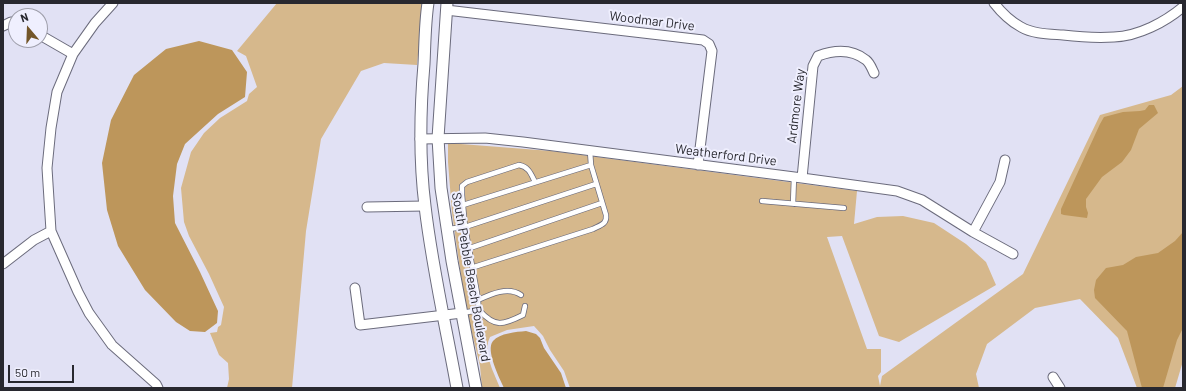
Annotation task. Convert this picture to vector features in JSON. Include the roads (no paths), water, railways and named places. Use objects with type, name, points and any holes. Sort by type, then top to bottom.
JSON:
[{"type":"street","points":[[113,3],[95,23],[73,54],[57,92],[51,128],[47,168],[51,231],[89,313],[112,345],[156,384],[158,388]]},
{"type":"street","points":[[428,3],[420,139],[425,206],[433,264],[457,388]]},
{"type":"street","points":[[994,3],[1003,14],[1021,28],[1045,34],[1080,37],[1115,37],[1134,33],[1153,26],[1183,7]]},
{"type":"street","name":"South Pebble Beach Boulevard","points":[[447,6],[438,138],[441,188],[446,230],[476,388]]},
{"type":"street","name":"Woodmar Drive","points":[[447,6],[703,40],[708,44],[712,51],[698,165]]},
{"type":"street","points":[[48,40],[73,54]]},
{"type":"street","name":"Ardmore Way","points":[[798,177],[813,66],[818,56],[830,51],[851,52],[867,61],[874,73]]},
{"type":"street","name":"Weatherford Drive","points":[[420,139],[485,138],[798,177],[896,191],[922,200],[973,232],[1013,254]]},
{"type":"street","points":[[973,232],[1000,182],[1005,160]]},
{"type":"street","points":[[367,207],[425,206]]},
{"type":"street","points":[[3,264],[34,240],[51,231]]},
{"type":"street","points":[[355,288],[360,325],[462,313]]},
{"type":"street","points":[[1053,377],[1060,388]]},
{"type":"lane","points":[[474,267],[593,228],[604,223],[606,220],[606,215],[591,165],[590,151]]},
{"type":"lane","points":[[525,306],[523,315],[510,322],[494,323],[487,320],[479,310],[474,267],[465,227],[462,186],[466,182],[519,165],[530,170],[535,182]]},
{"type":"lane","points":[[463,205],[591,165]]},
{"type":"lane","points":[[793,204],[798,177]]},
{"type":"lane","points":[[446,230],[465,227],[596,184]]},
{"type":"lane","points":[[762,201],[844,208]]},
{"type":"lane","points":[[470,248],[602,203]]},
{"type":"lane","points":[[478,300],[492,294],[506,291],[516,291],[521,295]]},
{"type":"lane","points":[[462,313],[479,310]]}]
